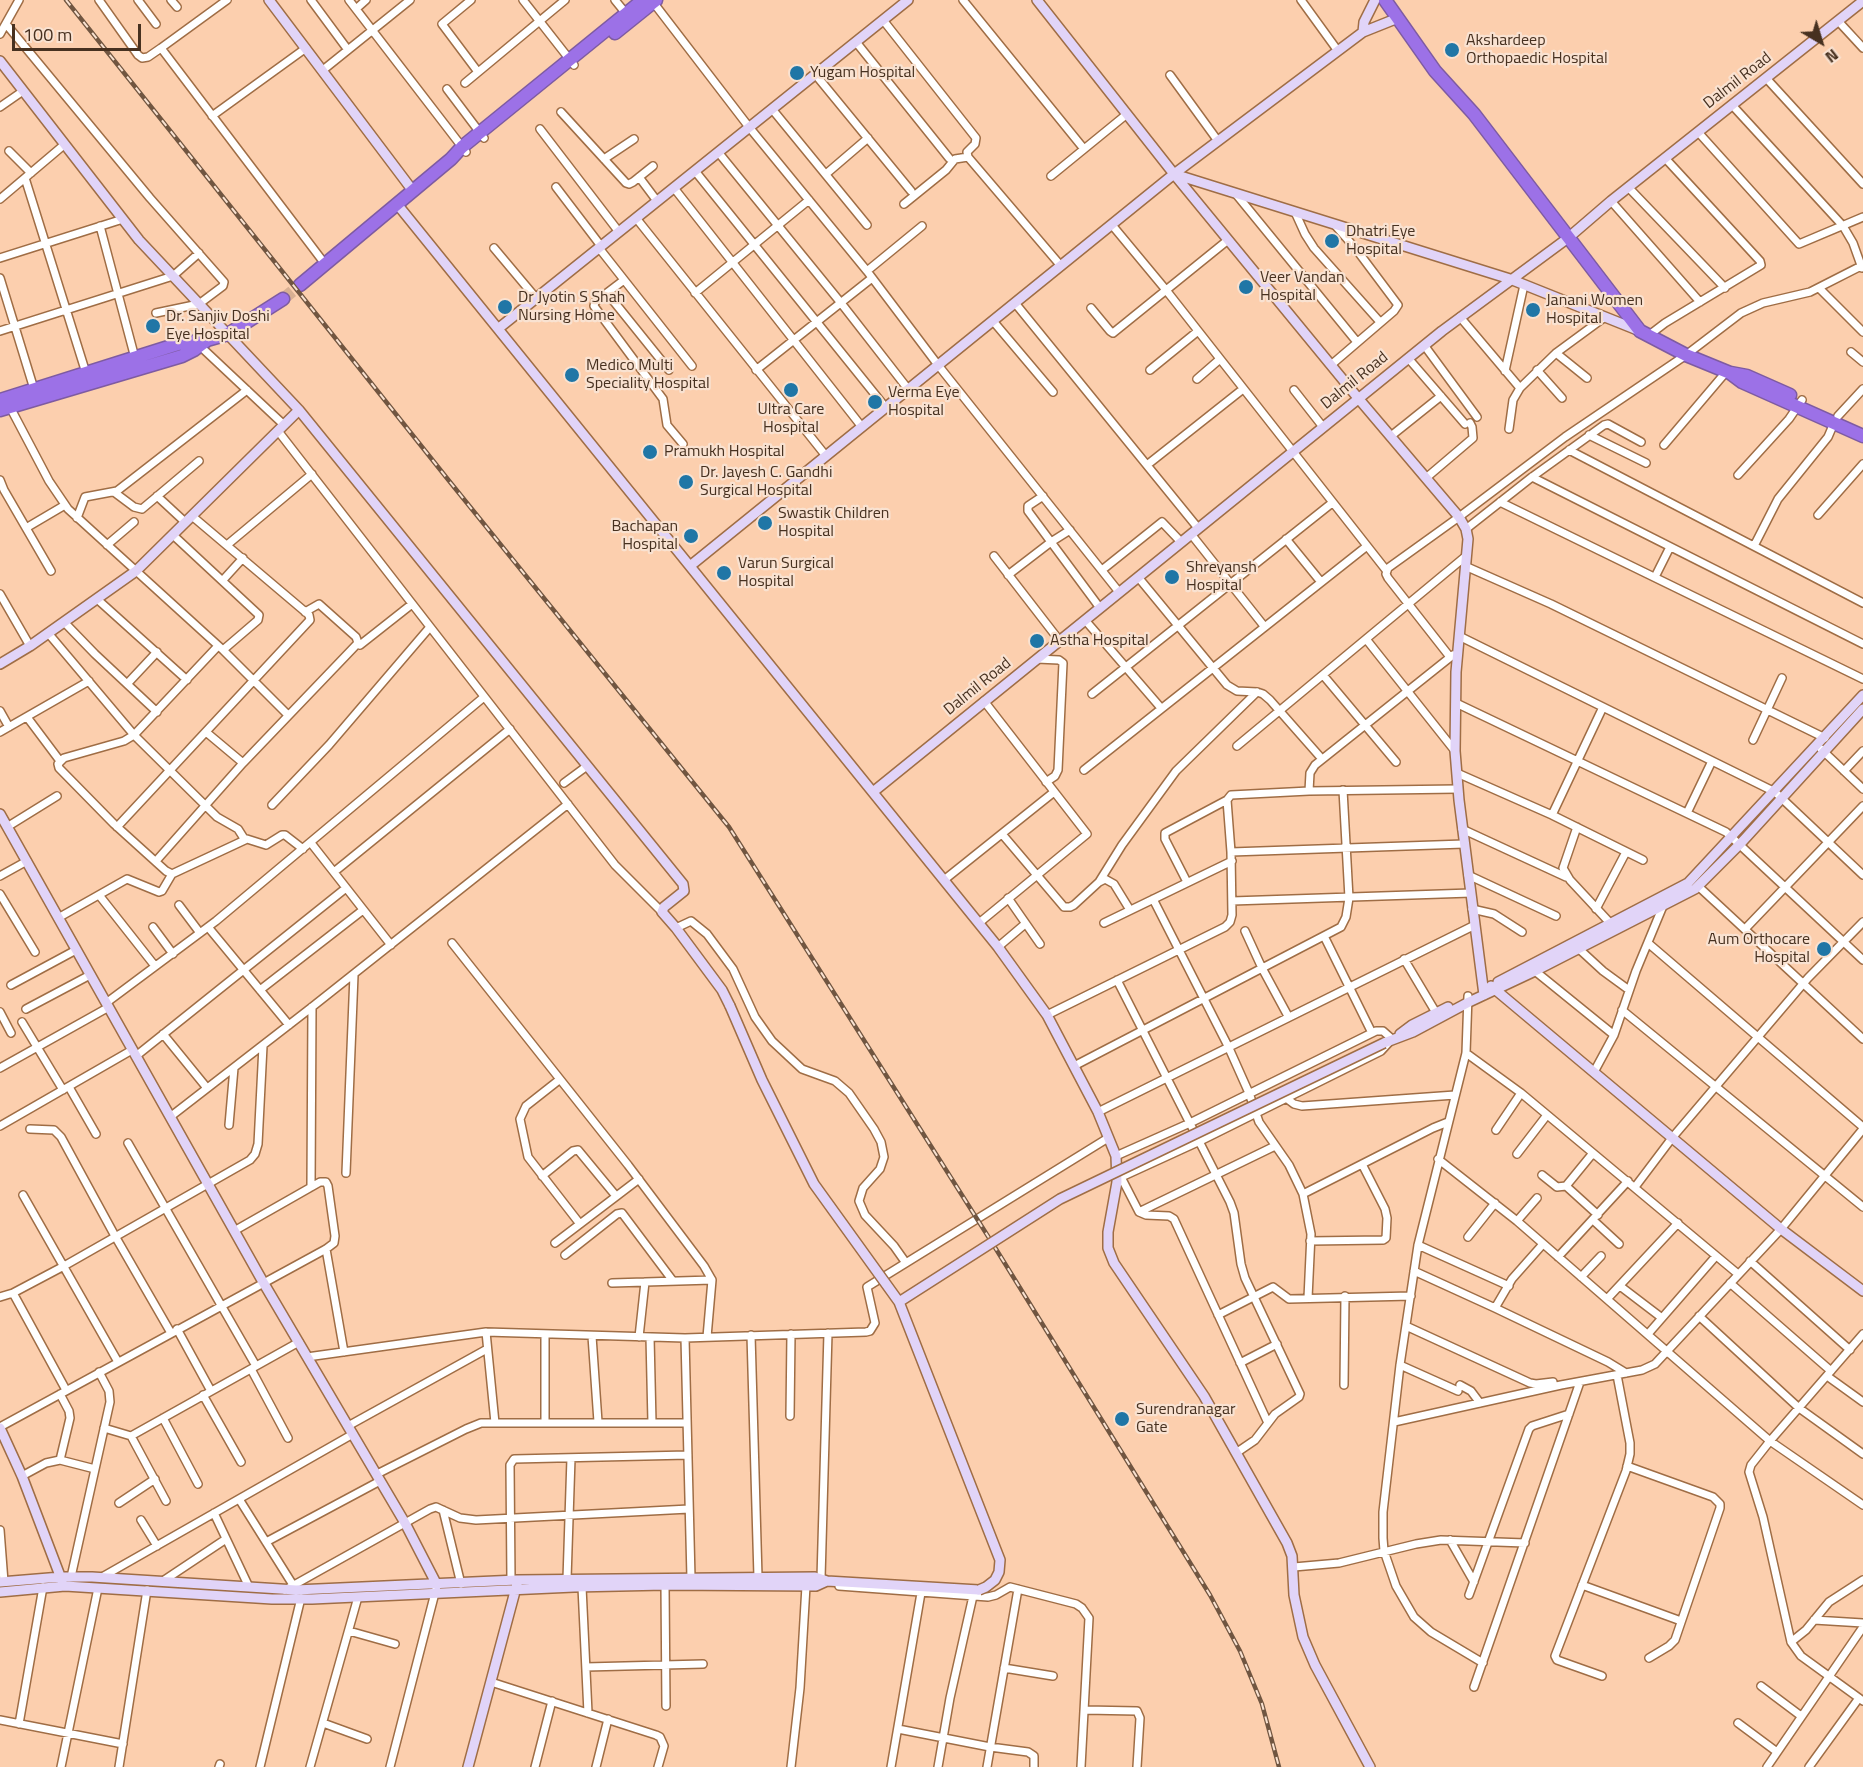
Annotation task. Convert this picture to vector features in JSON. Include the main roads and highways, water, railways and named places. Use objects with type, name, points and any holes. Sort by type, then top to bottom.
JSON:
[{"type":"highway","points":[[1385,0],[1436,71],[1534,196],[1558,221],[1568,238],[1644,334],[1686,355],[1728,372],[1742,382],[1836,420],[1863,436]]},
{"type":"highway","points":[[300,285],[451,159],[651,1]]},
{"type":"highway","points":[[4,406],[182,356],[204,343],[228,334],[283,299]]},
{"type":"highway","points":[[4,406],[34,389],[178,344],[204,343]]},
{"type":"highway","points":[[1836,420],[1863,427]]},
{"type":"tunnel","points":[[283,299],[300,285]]},
{"type":"railway","points":[[66,0],[450,482],[729,827],[991,1241],[1210,1595],[1240,1651],[1262,1704],[1279,1767]]},
{"type":"place","name":"Akshardeep Orthopaedic Hospital","points":[[1452,50]]},
{"type":"place","name":"Yugam Hospital","points":[[797,73]]},
{"type":"place","name":"Dhatri Eye Hospital","points":[[1332,241]]},
{"type":"place","name":"Veer Vandan Hospital","points":[[1246,287]]},
{"type":"place","name":"Dr Jyotin S Shah Nursing Home","points":[[505,307]]},
{"type":"place","name":"Janani Women Hospital","points":[[1533,310]]},
{"type":"place","name":"Dr. Sanjiv Doshi Eye Hospital","points":[[153,326]]},
{"type":"place","name":"Medico Multi Speciality Hospital","points":[[572,375]]},
{"type":"place","name":"Ultra Care Hospital","points":[[791,390]]},
{"type":"place","name":"Verma Eye Hospital","points":[[875,402]]},
{"type":"place","name":"Pramukh Hospital","points":[[650,452]]},
{"type":"place","name":"Dr. Jayesh C. Gandhi Surgical Hospital","points":[[686,482]]},
{"type":"place","name":"Swastik Children Hospital","points":[[765,523]]},
{"type":"place","name":"Bachapan Hospital","points":[[691,536]]},
{"type":"place","name":"Varun Surgical Hospital","points":[[724,573]]},
{"type":"place","name":"Shreyansh Hospital","points":[[1172,577]]},
{"type":"place","name":"Astha Hospital","points":[[1037,641]]},
{"type":"place","name":"Aum Orthocare Hospital","points":[[1824,949]]},
{"type":"place","name":"Surendranagar Gate","points":[[1122,1419]]}]
